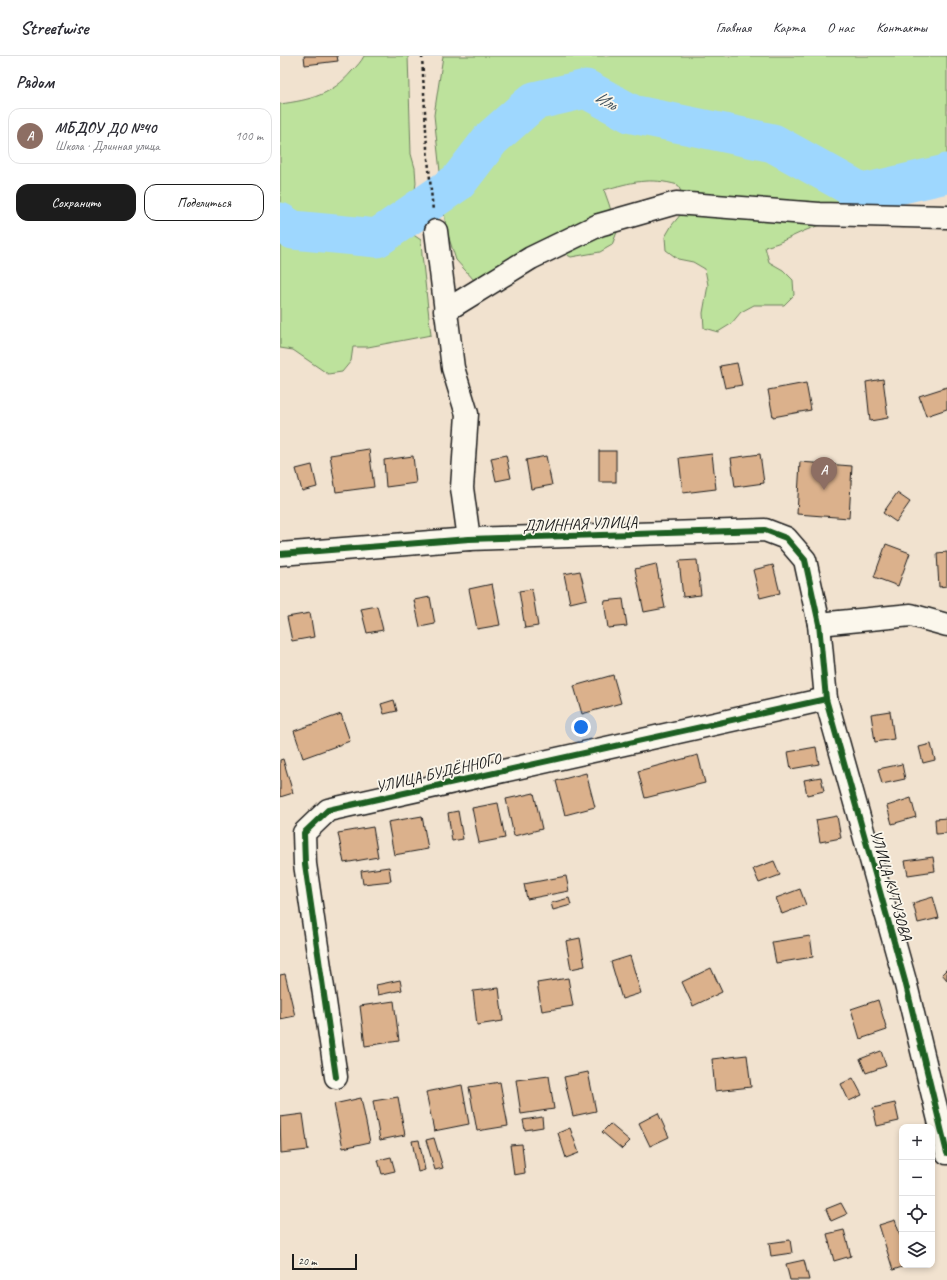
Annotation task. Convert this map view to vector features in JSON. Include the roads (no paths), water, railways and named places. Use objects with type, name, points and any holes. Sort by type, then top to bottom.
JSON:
[{"type":"street","points":[[445,311],[531,258],[599,225],[676,203],[819,214],[947,217]]},
{"type":"street","points":[[436,231],[453,368],[467,414],[462,488],[468,539]]},
{"type":"street","name":"ДЛИННАЯ УЛИЦА","points":[[280,554],[468,539],[765,530],[786,538],[805,560],[819,624]]},
{"type":"street","points":[[819,624],[911,615],[947,626]]},
{"type":"street","name":"УЛИЦА КУТУЗОВА","points":[[819,624],[826,699],[905,981],[947,1153]]},
{"type":"street","name":"УЛИЦА БУДЁННОГО","points":[[336,1077],[305,864],[304,832],[328,810],[826,699]]},
{"type":"waterway","name":"Иль","points":[[280,222],[293,230],[377,238],[458,182],[491,139],[534,101],[586,89],[632,114],[773,143],[863,193],[947,173]]},
{"type":"place","name":"МБДОУ ДО №40","points":[[824,490]]}]
